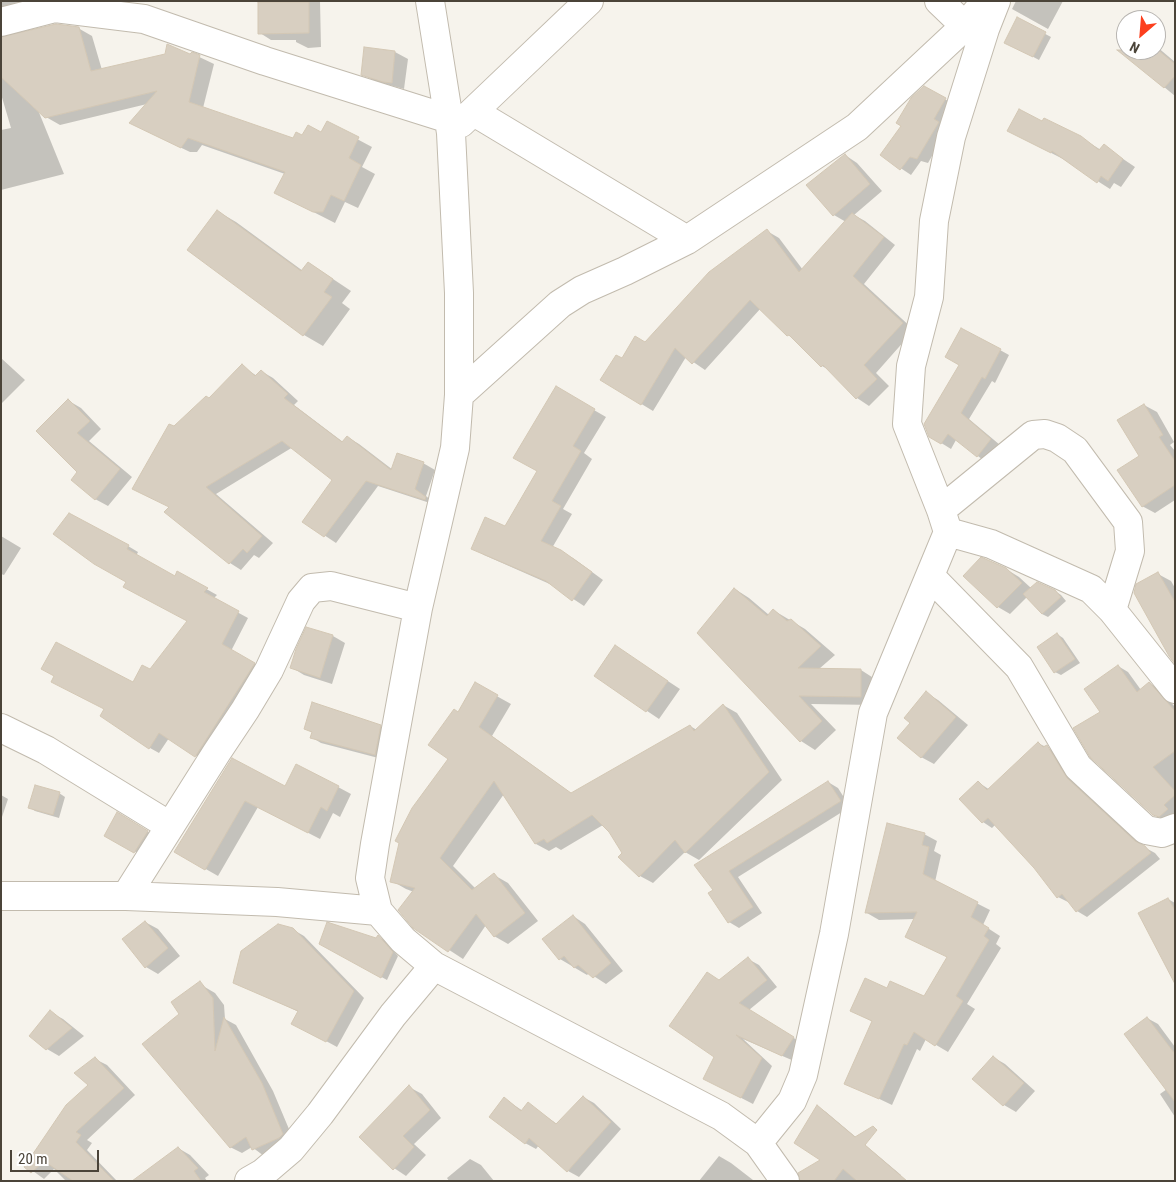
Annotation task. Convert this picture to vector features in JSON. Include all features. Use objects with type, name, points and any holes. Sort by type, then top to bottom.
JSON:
[{"type":"street","points":[[430,1],[458,121],[460,396],[455,448],[418,608],[371,869],[370,878],[378,911],[403,940],[434,966],[722,1116],[758,1143],[786,1181]]},
{"type":"street","points":[[458,121],[589,1]]},
{"type":"street","points":[[939,1],[965,26]]},
{"type":"street","points":[[460,396],[560,304],[582,290],[625,271],[686,240],[857,127],[965,26],[986,1]]},
{"type":"street","points":[[996,1],[985,29],[951,137],[934,220],[929,297],[911,366],[906,424],[945,520],[991,544],[1091,589],[1112,610],[1175,689]]},
{"type":"street","points":[[1,22],[55,8],[144,18],[265,61],[458,121],[686,240]]},
{"type":"street","points":[[758,1143],[792,1101],[803,1075],[834,934],[873,713],[930,576],[945,520],[1034,435],[1045,434],[1057,438],[1075,450],[1128,522],[1130,551],[1112,610]]},
{"type":"street","points":[[930,576],[1019,667],[1078,767],[1146,830],[1162,833],[1175,828]]},
{"type":"street","points":[[126,896],[245,710],[269,670],[301,601],[312,588],[330,586],[418,608]]},
{"type":"street","points":[[1,728],[46,750],[170,826]]},
{"type":"street","points":[[1,896],[126,896],[277,902],[378,911]]},
{"type":"street","points":[[249,1181],[263,1173],[291,1149],[320,1114],[393,1015],[434,966]]},
{"type":"building","points":[[258,2],[309,2],[309,33],[258,34]]},
{"type":"building","points":[[1017,17],[1046,32],[1033,57],[1004,43]]},
{"type":"building","points":[[56,24],[79,27],[91,71],[165,54],[167,44],[190,54],[192,52],[200,55],[189,102],[293,138],[296,132],[302,135],[308,125],[321,132],[327,121],[359,137],[349,158],[361,165],[344,201],[331,195],[323,212],[313,212],[274,193],[285,172],[188,138],[181,148],[129,123],[157,91],[45,118],[1,77],[1,37]]},
{"type":"building","points":[[364,47],[395,51],[392,83],[361,75]]},
{"type":"building","points":[[1166,57],[1175,64],[1175,76],[1164,88],[1129,60],[1166,60]]},
{"type":"building","points":[[924,86],[946,98],[934,119],[939,122],[917,159],[910,157],[900,170],[880,155],[901,126],[896,123],[911,98]]},
{"type":"building","points":[[1019,109],[1042,121],[1044,118],[1081,136],[1099,150],[1104,144],[1123,159],[1108,181],[1101,176],[1097,183],[1052,151],[1051,153],[1007,131]]},
{"type":"building","points":[[845,154],[870,184],[833,216],[806,185]]},
{"type":"building","points":[[217,210],[301,271],[308,262],[333,279],[324,292],[332,297],[303,336],[187,250]]},
{"type":"building","points":[[852,213],[884,237],[853,276],[903,323],[864,365],[877,379],[856,399],[823,365],[821,367],[750,300],[692,364],[675,348],[641,405],[600,380],[616,355],[622,358],[635,336],[645,342],[709,272],[767,229],[799,272]]},
{"type":"building","points":[[961,328],[1001,349],[985,379],[982,377],[961,413],[991,439],[977,457],[948,434],[941,444],[929,437],[924,424],[959,365],[945,357]]},
{"type":"building","points":[[242,364],[255,376],[261,370],[288,394],[284,398],[342,442],[347,436],[391,470],[397,453],[424,462],[415,489],[426,497],[425,500],[366,481],[324,537],[302,522],[332,480],[282,441],[206,487],[262,536],[247,553],[243,549],[229,564],[164,512],[169,507],[132,489],[169,424],[174,426],[206,396],[209,398]]},
{"type":"building","points":[[556,386],[595,409],[573,446],[581,451],[552,501],[561,506],[541,541],[561,550],[592,572],[572,601],[546,581],[471,549],[485,517],[505,526],[537,471],[513,458]]},
{"type":"building","points":[[68,399],[90,421],[77,433],[120,469],[95,500],[71,480],[77,472],[36,431]]},
{"type":"building","points":[[1144,404],[1163,435],[1159,437],[1175,461],[1175,485],[1142,507],[1117,470],[1139,456],[1117,420]]},
{"type":"building","points":[[69,513],[129,545],[127,549],[175,576],[177,571],[208,588],[204,592],[239,611],[222,644],[255,663],[195,757],[159,733],[149,749],[100,716],[104,709],[51,682],[54,676],[41,669],[56,642],[133,682],[142,665],[150,669],[187,621],[123,587],[126,582],[94,564],[53,534]]},
{"type":"building","points":[[981,557],[1006,568],[1022,583],[997,608],[963,576]]},
{"type":"building","points":[[1158,572],[1175,602],[1175,664],[1134,593],[1136,584]]},
{"type":"building","points":[[1037,582],[1055,590],[1061,597],[1042,614],[1023,594]]},
{"type":"building","points":[[734,588],[767,616],[773,609],[787,621],[791,619],[821,646],[798,668],[861,669],[861,697],[799,696],[822,721],[800,742],[697,633]]},
{"type":"building","points":[[306,627],[333,635],[320,678],[290,668]]},
{"type":"building","points":[[1057,633],[1075,659],[1054,673],[1037,647]]},
{"type":"building","points":[[615,645],[668,681],[646,712],[594,676]]},
{"type":"building","points":[[1118,665],[1137,692],[1149,682],[1175,711],[1175,751],[1153,767],[1175,791],[1175,795],[1164,805],[1168,809],[1159,817],[1153,815],[1090,757],[1073,728],[1100,712],[1084,689]]},
{"type":"building","points":[[475,682],[498,695],[479,727],[571,793],[690,725],[694,731],[723,704],[769,772],[685,853],[675,840],[639,877],[618,857],[622,853],[609,832],[592,815],[547,843],[544,839],[535,844],[494,781],[440,858],[472,890],[494,873],[525,913],[494,937],[476,914],[448,952],[413,928],[398,910],[415,888],[390,882],[399,843],[395,841],[412,808],[448,759],[428,745],[454,709],[458,712]]},
{"type":"building","points":[[926,691],[956,717],[921,758],[897,738],[910,723],[904,718]]},
{"type":"building","points":[[312,702],[381,725],[375,755],[310,738],[312,732],[304,729]]},
{"type":"building","points":[[1038,742],[1043,747],[1047,745],[1067,778],[1135,841],[1145,846],[1151,853],[1076,912],[1062,894],[1057,898],[1034,868],[988,818],[982,823],[959,799],[978,781],[987,790]]},
{"type":"building","points":[[232,758],[285,786],[296,764],[339,786],[327,811],[321,807],[308,833],[245,801],[205,870],[174,852]]},
{"type":"building","points":[[828,781],[841,801],[729,871],[753,907],[728,923],[708,893],[713,890],[694,865]]},
{"type":"building","points":[[35,785],[60,792],[53,815],[28,808]]},
{"type":"building","points":[[117,812],[148,831],[134,853],[104,836]]},
{"type":"building","points":[[887,823],[925,833],[922,845],[929,847],[923,874],[978,902],[971,917],[989,928],[984,936],[989,940],[956,996],[963,1001],[935,1046],[914,1032],[907,1045],[904,1044],[879,1099],[844,1084],[872,1021],[850,1011],[865,978],[887,988],[890,981],[924,996],[947,957],[905,937],[917,912],[865,913]]},
{"type":"building","points":[[1168,898],[1175,910],[1175,984],[1138,913]]},
{"type":"building","points":[[573,915],[611,963],[593,978],[578,965],[574,968],[564,956],[559,960],[542,939]]},
{"type":"building","points":[[145,921],[168,948],[145,968],[122,939]]},
{"type":"building","points":[[327,922],[376,938],[378,935],[393,952],[381,978],[319,944]]},
{"type":"building","points":[[278,924],[293,928],[354,991],[326,1042],[291,1024],[298,1011],[233,983],[241,951]]},
{"type":"building","points":[[748,957],[767,980],[739,1003],[794,1037],[782,1056],[736,1035],[762,1058],[741,1098],[703,1079],[714,1057],[669,1026],[707,972],[719,980]]},
{"type":"building","points":[[200,981],[213,998],[215,1051],[224,1017],[262,1083],[283,1134],[279,1138],[252,1150],[246,1137],[230,1148],[142,1044],[179,1014],[171,1002]]},
{"type":"building","points":[[50,1010],[72,1028],[46,1050],[29,1036]]},
{"type":"building","points":[[1147,1017],[1175,1054],[1175,1102],[1124,1034]]},
{"type":"building","points":[[993,1056],[1024,1083],[1003,1106],[972,1079]]},
{"type":"building","points":[[95,1057],[124,1088],[76,1132],[81,1135],[76,1142],[114,1181],[73,1181],[44,1161],[31,1173],[24,1167],[66,1105],[88,1085],[74,1073]]},
{"type":"building","points":[[409,1085],[430,1110],[403,1136],[414,1147],[393,1170],[359,1137]]},
{"type":"building","points":[[583,1096],[611,1122],[567,1172],[529,1138],[525,1144],[489,1117],[504,1097],[521,1111],[528,1102],[556,1124]]},
{"type":"building","points":[[817,1105],[855,1137],[873,1126],[877,1130],[865,1145],[907,1181],[857,1181],[843,1169],[834,1181],[800,1181],[798,1173],[820,1160],[794,1143]]},
{"type":"building","points":[[178,1147],[198,1168],[194,1171],[201,1181],[132,1181]]}]
